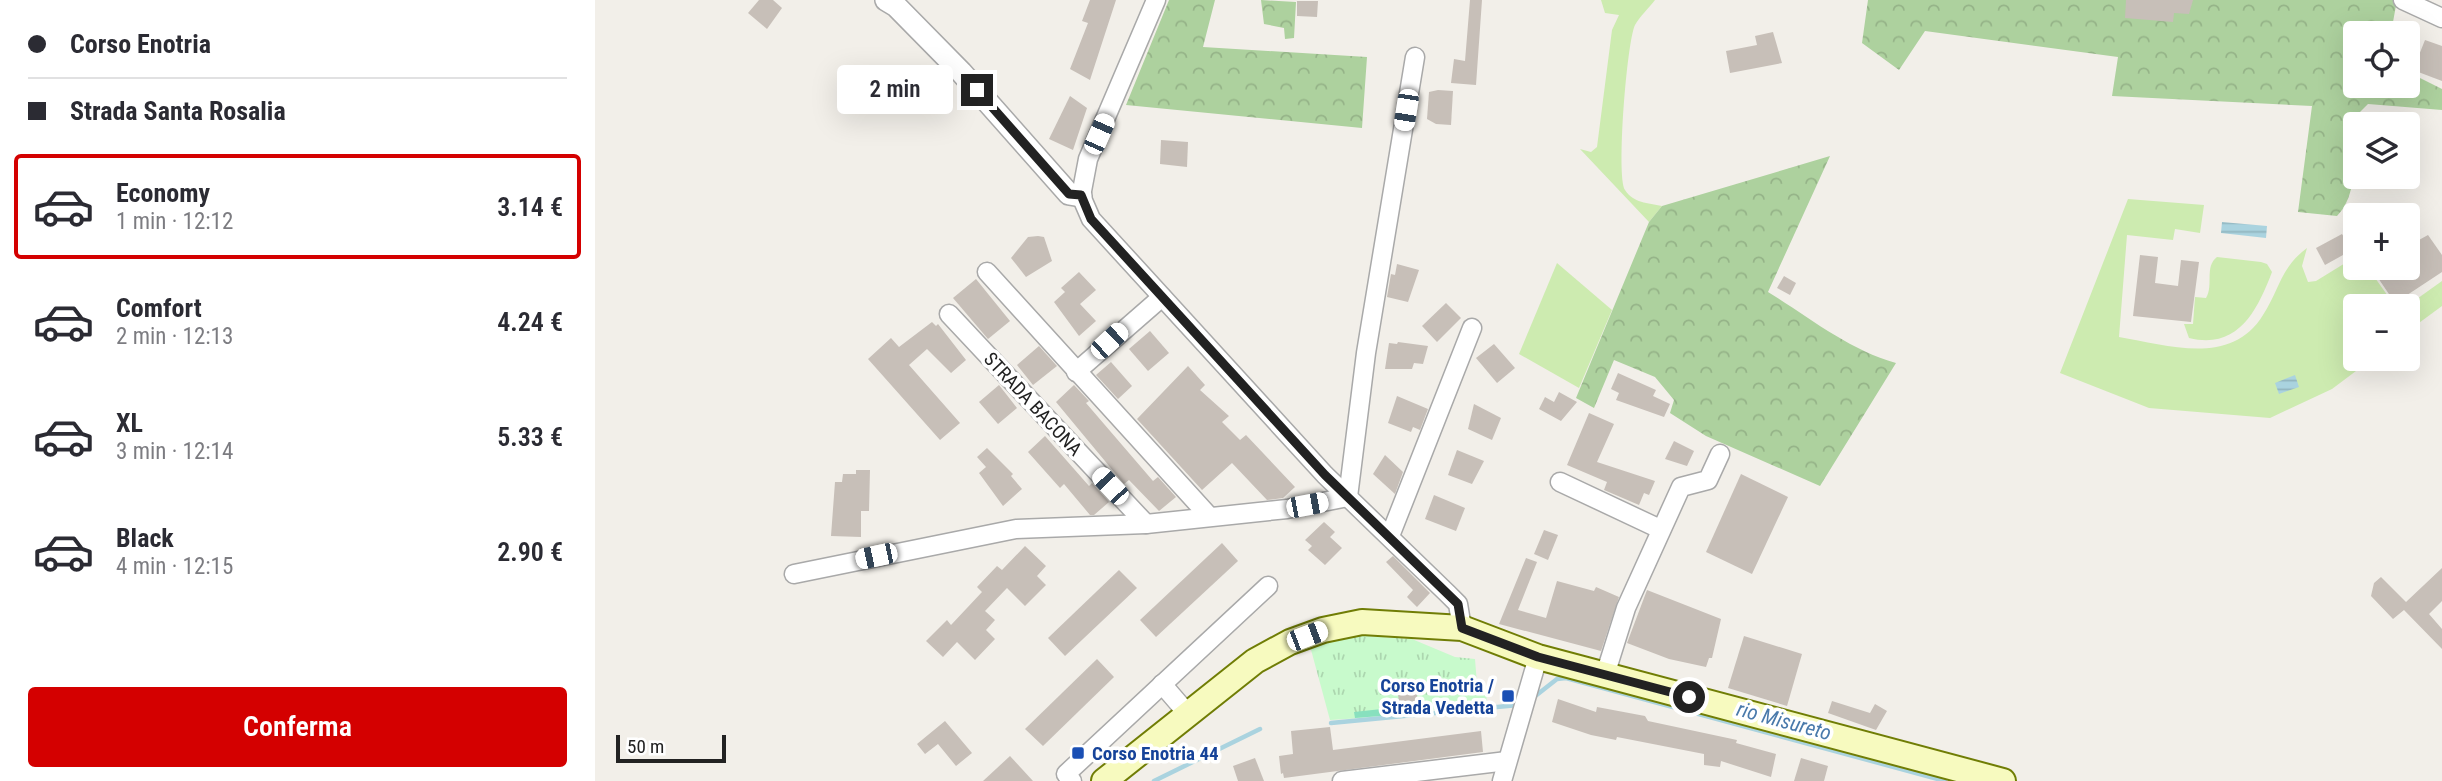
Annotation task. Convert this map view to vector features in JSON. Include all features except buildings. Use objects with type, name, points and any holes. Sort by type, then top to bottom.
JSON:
[{"type":"main road","points":[[1104,781],[1255,661],[1290,642],[1323,630],[1362,622],[1462,628],[1538,657],[1605,674],[1953,776],[2003,781]]},
{"type":"street","points":[[886,0],[896,6],[961,72],[1069,194],[1081,195]]},
{"type":"street","points":[[1156,0],[1088,159],[1081,195],[1091,219],[1348,497],[1458,604],[1462,628]]},
{"type":"street","points":[[2403,0],[2442,18]]},
{"type":"street","points":[[1348,497],[1366,353],[1415,57]]},
{"type":"street","points":[[987,272],[1208,515]]},
{"type":"street","points":[[1076,372],[1161,297]]},
{"type":"street","name":"STRADA BACONA","points":[[949,314],[1146,524]]},
{"type":"street","points":[[1390,536],[1472,328]]},
{"type":"street","points":[[1605,674],[1626,608],[1681,487],[1708,480],[1720,454]]},
{"type":"street","points":[[1560,482],[1660,529]]},
{"type":"street","points":[[794,574],[1016,529],[1146,524],[1208,515],[1287,509],[1348,497]]},
{"type":"street","points":[[1072,781],[1066,774],[1268,586]]},
{"type":"street","points":[[1502,781],[1538,657]]},
{"type":"street","points":[[1162,684],[1188,713]]},
{"type":"street","points":[[1342,781],[1507,761]]},
{"type":"green space","points":[[1169,0],[1215,0],[1203,47],[1367,57],[1362,128],[1126,105]]},
{"type":"green space","points":[[1261,0],[1296,2],[1294,38],[1285,39],[1284,28],[1264,24]]},
{"type":"green space","points":[[1601,0],[1655,0],[1635,25],[1632,36],[1622,135],[1625,190],[1637,200],[1662,206],[1649,222],[1580,149],[1591,152],[1597,147],[1612,30],[1619,15],[1605,13]]},
{"type":"green space","points":[[1868,0],[2397,0],[2393,21],[2343,21],[2343,98],[2420,98],[2420,78],[2442,89],[2442,110],[2368,104],[2360,112],[2343,112],[2343,189],[2351,189],[2349,197],[2337,216],[2298,212],[2312,106],[2112,96],[2118,57],[1925,31],[1899,70],[1862,43]]},
{"type":"green space","points":[[1830,156],[1768,292],[1846,342],[1896,363],[1820,486],[1706,436],[1670,413],[1674,400],[1655,377],[1614,360],[1594,408],[1576,398],[1649,222],[1662,206]]},
{"type":"green space","points":[[2128,199],[2204,205],[2200,233],[2175,229],[2173,240],[2127,235],[2119,337],[2197,348],[2234,342],[2250,331],[2263,315],[2291,263],[2307,248],[2302,266],[2308,282],[2316,281],[2343,264],[2343,280],[2377,280],[2386,294],[2343,294],[2343,371],[2356,371],[2332,389],[2270,418],[2149,408],[2060,373]]},
{"type":"green space","points":[[2217,257],[2261,262],[2267,264],[2272,272],[2252,313],[2233,333],[2206,340],[2189,338],[2184,324],[2193,324],[2195,297],[2206,298],[2211,266]]},
{"type":"green space","points":[[1557,263],[1612,310],[1579,388],[1519,354]]},
{"type":"green space","points":[[2442,281],[2442,306],[2420,322],[2420,297]]},
{"type":"green space","points":[[1354,635],[1412,639],[1455,657],[1475,659],[1477,684],[1485,684],[1487,703],[1392,716],[1330,720],[1310,646]]},
{"type":"green space","points":[[1391,708],[1392,715],[1355,718],[1354,712]]},
{"type":"water","points":[[2222,222],[2267,226],[2266,238],[2221,233]]},
{"type":"water","points":[[2295,375],[2299,387],[2279,394],[2275,383]]},
{"type":"waterway","name":"rio Misureto","points":[[1529,701],[1557,679],[1566,678],[1945,781]]},
{"type":"waterway","name":"rio Misureto","points":[[1331,723],[1518,705]]},
{"type":"waterway","name":"rio Misureto","points":[[1154,781],[1260,729]]},
{"type":"place","name":"Corso Enotria / Strada Vedetta","points":[[1508,696]]},
{"type":"place","name":"Corso Enotria 44","points":[[1078,753]]},
{"type":"route","points":[[977,90],[1069,194],[1081,195],[1091,219],[1325,475],[1408,552],[1458,604],[1462,628],[1538,657],[1689,697]]}]
